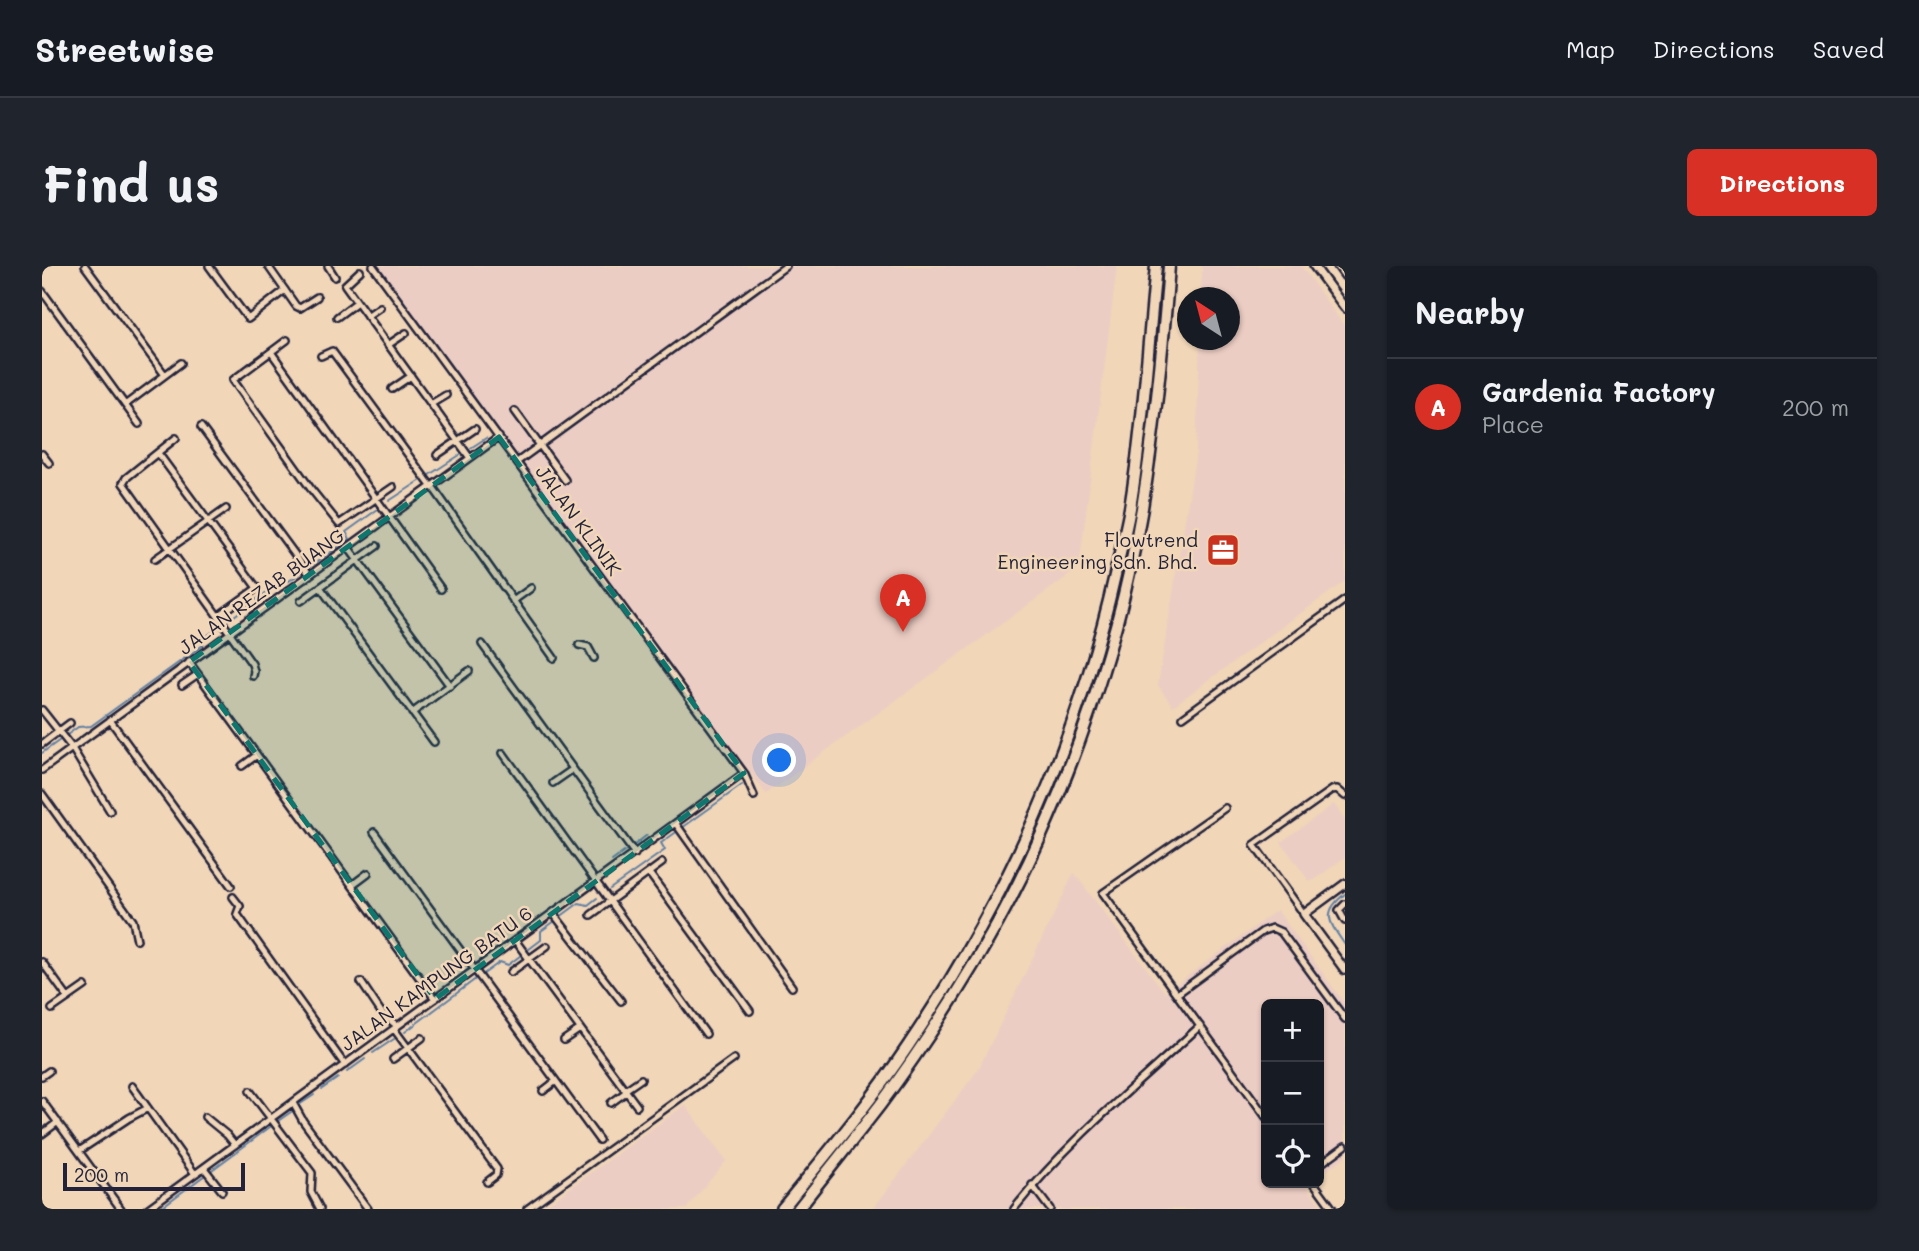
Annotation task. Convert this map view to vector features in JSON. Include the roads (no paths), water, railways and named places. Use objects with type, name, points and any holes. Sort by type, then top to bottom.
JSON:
[{"type":"highway","points":[[782,1209],[871,1097],[936,1003],[991,907],[1052,781],[1106,616],[1130,508],[1156,266]]},
{"type":"highway","points":[[798,1209],[880,1105],[946,1009],[1002,914],[1062,786],[1095,695],[1117,619],[1142,510],[1169,266]]},
{"type":"street","points":[[85,266],[165,375]]},
{"type":"street","points":[[209,266],[248,318],[285,290]]},
{"type":"street","points":[[268,266],[296,306],[300,308],[317,297]]},
{"type":"street","points":[[328,266],[335,277]]},
{"type":"street","name":"JALAN KLINIK","points":[[373,266],[744,773],[754,796]]},
{"type":"street","points":[[517,461],[786,266]]},
{"type":"street","points":[[1314,266],[1345,308]]},
{"type":"street","points":[[1337,266],[1345,277]]},
{"type":"street","points":[[360,271],[345,285],[464,450]]},
{"type":"street","points":[[42,291],[139,424]]},
{"type":"street","points":[[337,317],[357,302]]},
{"type":"street","points":[[367,316],[380,307]]},
{"type":"street","points":[[388,345],[406,333]]},
{"type":"street","points":[[287,340],[233,380],[311,489],[339,524],[393,487]]},
{"type":"street","points":[[321,356],[332,351],[554,658]]},
{"type":"street","points":[[271,352],[441,589]]},
{"type":"street","points":[[125,405],[181,363]]},
{"type":"street","points":[[392,389],[411,376]]},
{"type":"street","points":[[431,404],[446,394]]},
{"type":"street","points":[[515,411],[565,480]]},
{"type":"street","points":[[201,427],[306,569]]},
{"type":"street","points":[[464,450],[475,429]]},
{"type":"street","name":"JALAN REZAB BUANG","points":[[42,770],[229,633],[306,569],[348,547],[390,516],[464,450],[499,437]]},
{"type":"street","points":[[176,438],[125,478],[123,484],[252,664],[253,676]]},
{"type":"street","points":[[437,455],[464,450]]},
{"type":"street","points":[[158,453],[257,588],[221,621]]},
{"type":"street","points":[[42,454],[49,463]]},
{"type":"street","points":[[155,559],[226,509]]},
{"type":"street","points":[[301,601],[377,546]]},
{"type":"street","points":[[348,547],[450,685]]},
{"type":"street","points":[[320,587],[433,742]]},
{"type":"street","points":[[513,601],[531,588]]},
{"type":"street","points":[[1183,717],[1345,600]]},
{"type":"street","points":[[482,644],[632,850]]},
{"type":"street","points":[[579,645],[588,647],[594,659]]},
{"type":"street","points":[[190,662],[435,999]]},
{"type":"street","points":[[412,713],[469,671]]},
{"type":"street","points":[[182,685],[198,674]]},
{"type":"street","points":[[42,710],[72,748],[110,811]]},
{"type":"street","points":[[110,720],[231,886]]},
{"type":"street","points":[[42,744],[62,736],[70,723]]},
{"type":"street","points":[[503,753],[608,902],[706,1034]]},
{"type":"street","points":[[242,766],[257,755]]},
{"type":"street","points":[[553,783],[573,769]]},
{"type":"street","name":"JALAN KAMPUNG BATU 6","points":[[147,1209],[157,1207],[195,1174],[206,1171],[235,1145],[435,999],[478,973],[515,940],[632,850],[676,824],[744,773]]},
{"type":"street","points":[[1345,796],[1337,789],[1332,790],[1255,845],[1345,970]]},
{"type":"street","points":[[42,794],[133,921],[137,940]]},
{"type":"street","points":[[1225,808],[1103,893],[1261,1110]]},
{"type":"street","points":[[676,824],[792,987]]},
{"type":"street","points":[[374,832],[599,1140]]},
{"type":"street","points":[[591,915],[662,863]]},
{"type":"street","points":[[352,885],[368,873]]},
{"type":"street","points":[[649,873],[750,1011]]},
{"type":"street","points":[[1304,914],[1345,884]]},
{"type":"street","points":[[233,897],[240,906],[237,914],[345,1065]]},
{"type":"street","points":[[1345,904],[1339,911],[1345,921]]},
{"type":"street","points":[[553,913],[621,1001]]},
{"type":"street","points":[[1177,994],[1263,931],[1272,928],[1281,932],[1345,1019]]},
{"type":"street","points":[[515,940],[637,1106]]},
{"type":"street","points":[[511,972],[527,957],[547,946]]},
{"type":"street","points":[[42,962],[68,998]]},
{"type":"street","points":[[361,982],[496,1168],[496,1175],[487,1182]]},
{"type":"street","points":[[52,1009],[85,986]]},
{"type":"street","points":[[1014,1209],[1032,1185],[1076,1141],[1200,1026]]},
{"type":"street","points":[[564,1040],[580,1028]]},
{"type":"street","points":[[393,1059],[422,1038]]},
{"type":"street","points":[[527,1209],[734,1059]]},
{"type":"street","points":[[42,1076],[49,1071]]},
{"type":"street","points":[[611,1103],[641,1079]]},
{"type":"street","points":[[543,1091],[556,1082]]},
{"type":"street","points":[[132,1086],[195,1174]]},
{"type":"street","points":[[250,1091],[312,1173],[311,1192],[320,1209]]},
{"type":"street","points":[[42,1101],[121,1209]]},
{"type":"street","points":[[293,1103],[303,1121],[368,1209]]},
{"type":"street","points":[[79,1151],[148,1108]]},
{"type":"street","points":[[205,1117],[235,1145]]},
{"type":"street","points":[[42,1133],[58,1122]]},
{"type":"street","points":[[1324,1161],[1345,1146]]},
{"type":"street","points":[[206,1171],[222,1191]]},
{"type":"street","points":[[1032,1185],[1050,1209]]},
{"type":"street","points":[[1318,1188],[1333,1209]]},
{"type":"waterway","points":[[389,501],[486,438]]},
{"type":"waterway","points":[[42,753],[78,727],[91,726],[203,645],[204,638],[283,580],[289,581],[350,539],[346,532],[378,509]]},
{"type":"waterway","points":[[610,889],[665,850],[661,843],[742,785]]},
{"type":"waterway","points":[[633,846],[647,835]]},
{"type":"waterway","points":[[612,861],[628,849]]},
{"type":"waterway","points":[[1345,894],[1332,907],[1330,913],[1332,924],[1345,945]]},
{"type":"waterway","points":[[560,917],[579,903],[588,905],[597,898]]},
{"type":"waterway","points":[[482,975],[500,962],[508,965],[541,940],[541,931],[555,921]]},
{"type":"waterway","points":[[405,1032],[477,978]]},
{"type":"waterway","points":[[373,1053],[394,1039]]},
{"type":"waterway","points":[[347,1072],[365,1059]]},
{"type":"waterway","points":[[322,1089],[338,1078]]},
{"type":"waterway","points":[[299,1105],[314,1095]]},
{"type":"waterway","points":[[278,1121],[291,1112]]},
{"type":"waterway","points":[[159,1209],[270,1127]]},
{"type":"place","name":"Flowtrend Engineering Sdn. Bhd.","points":[[1223,550]]},
{"type":"place","name":"Gardenia Factory","points":[[903,632]]}]
